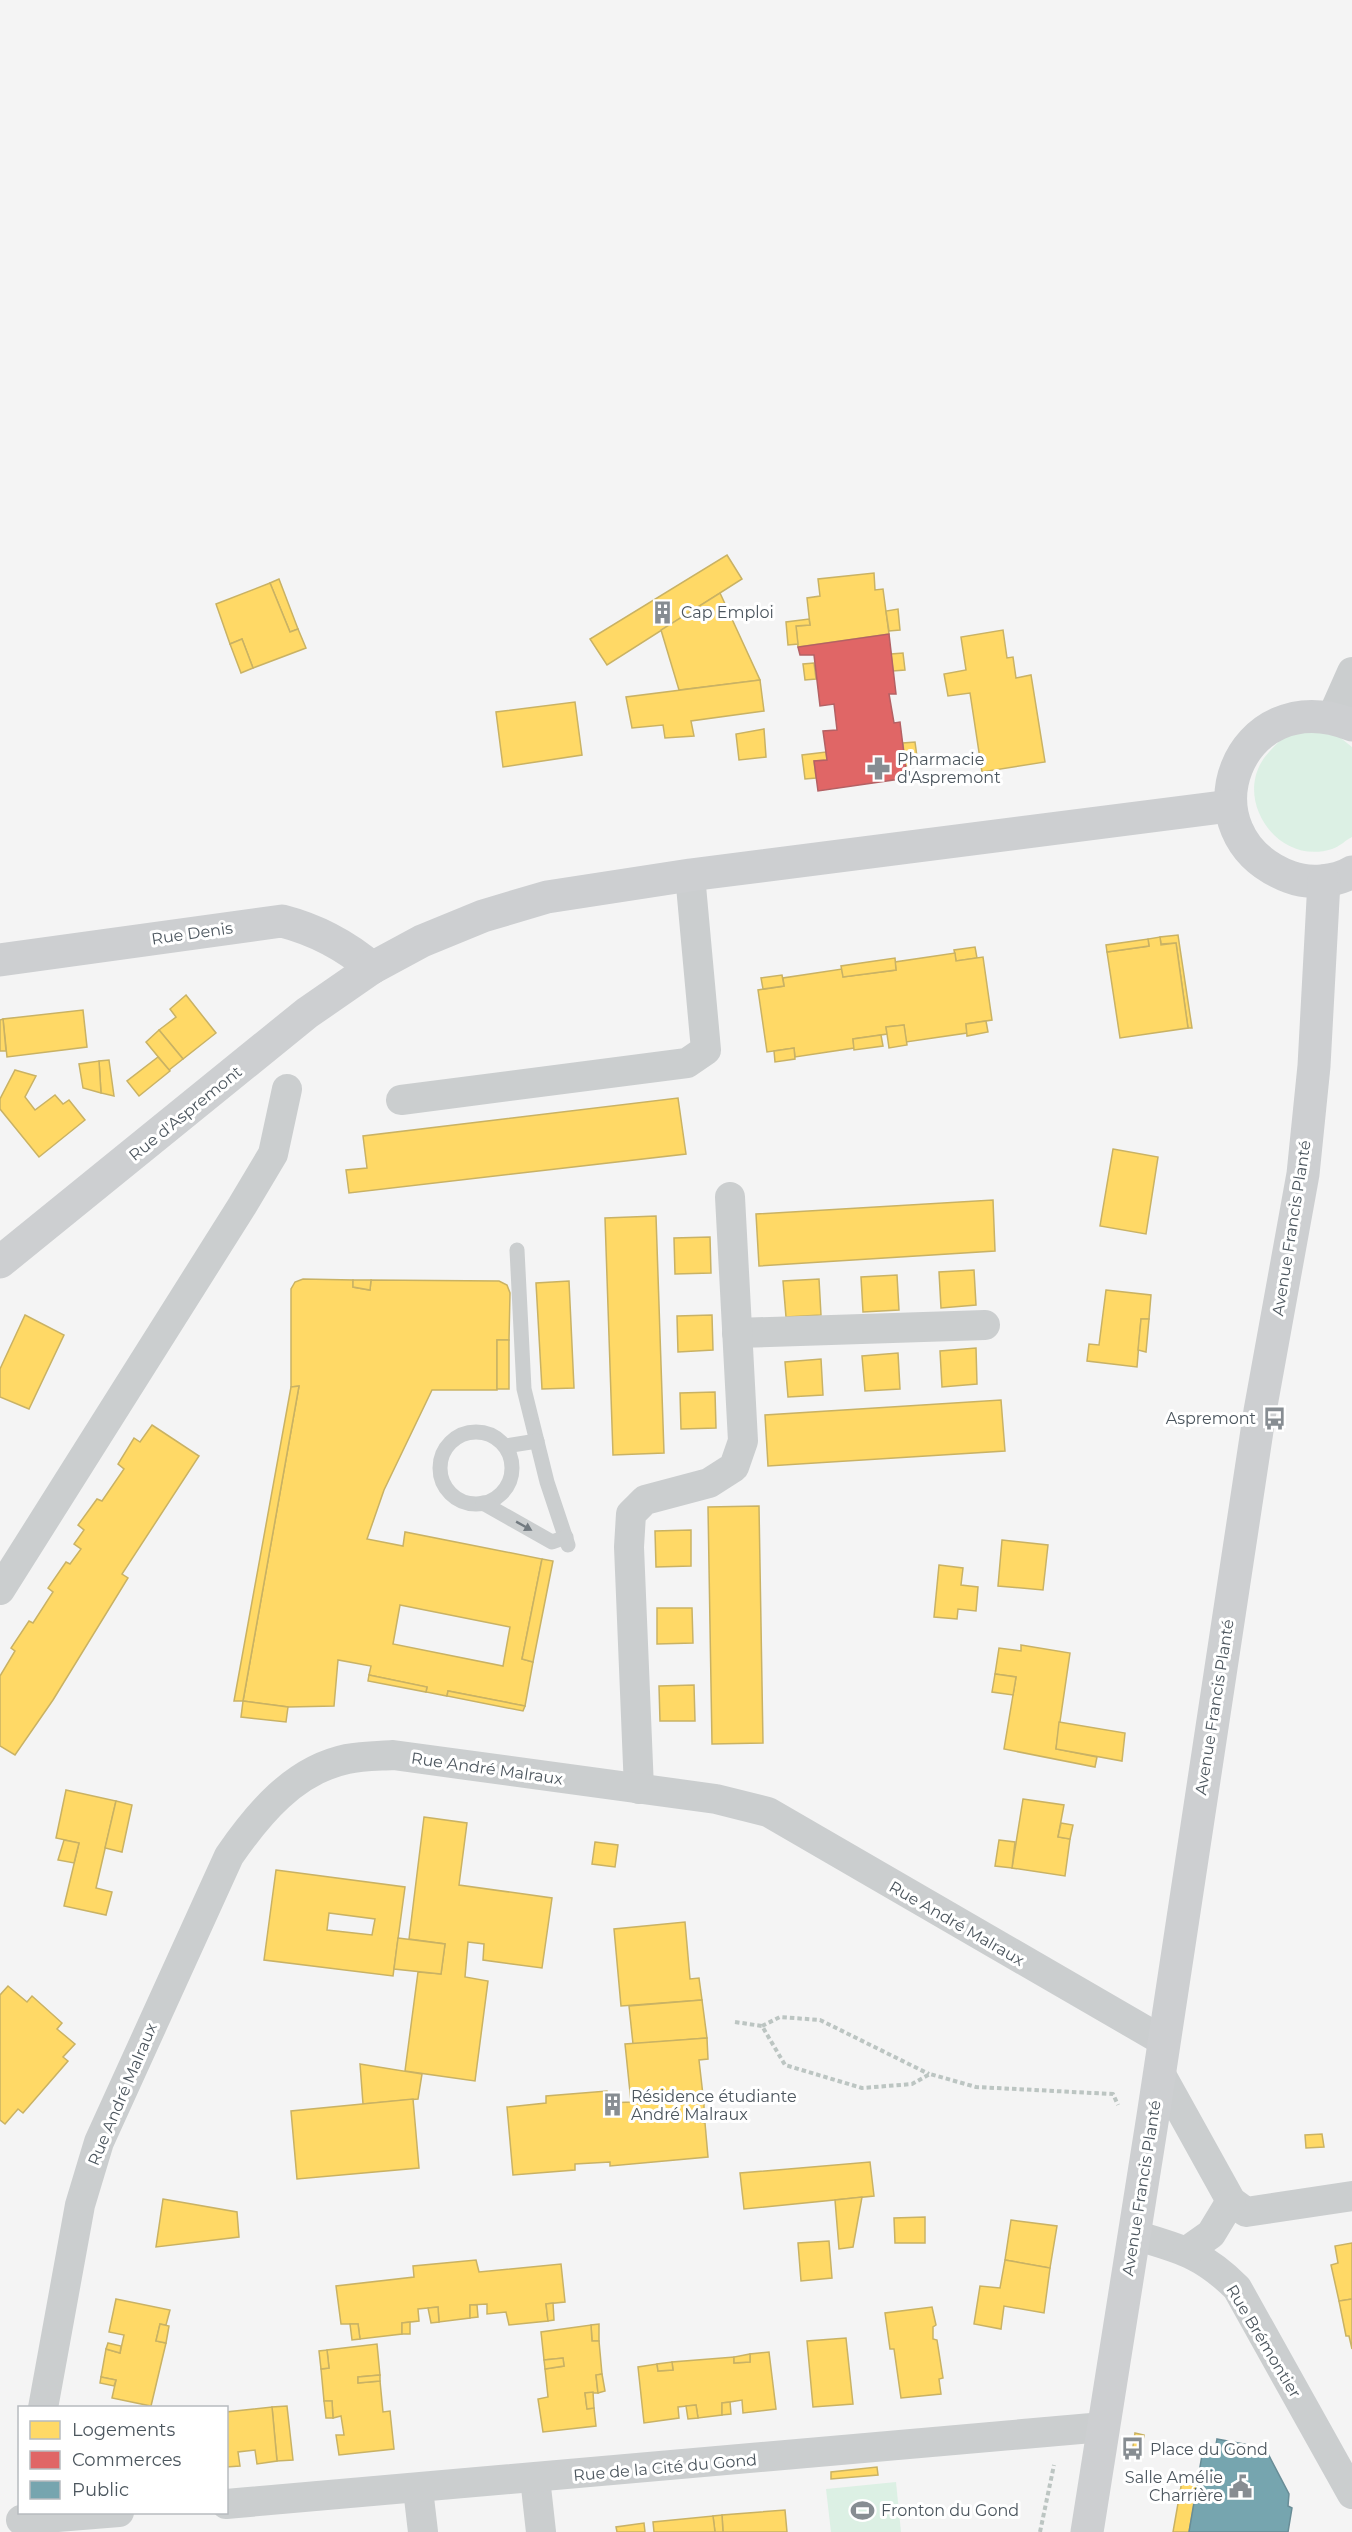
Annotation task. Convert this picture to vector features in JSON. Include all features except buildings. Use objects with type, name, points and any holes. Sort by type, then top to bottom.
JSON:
[{"type":"street","points":[[1338,876],[1297,880],[1272,871],[1252,854],[1237,832],[1230,806],[1232,784],[1238,762],[1251,744],[1268,729],[1299,717],[1310,716],[1342,721],[1352,672]]},
{"type":"street","name":"Rue d'Aspremont","points":[[0,1262],[307,1013],[372,968],[422,941],[473,921],[547,897],[690,875],[1230,806]]},
{"type":"street","points":[[401,1100],[687,1063],[706,1050],[690,875]]},
{"type":"street","name":"Avenue Francis Planté","points":[[1087,2532],[1089,2428],[1134,2235],[1154,2116],[1260,1411],[1303,1174],[1338,876]]},
{"type":"street","name":"Rue Denis","points":[[0,960],[282,921],[308,928],[339,943],[372,968]]},
{"type":"street","points":[[0,1590],[268,1163],[273,1154],[287,1089]]},
{"type":"street","points":[[639,1789],[629,1547],[631,1514],[645,1500],[709,1483],[734,1467],[743,1441],[730,1197]]},
{"type":"street","points":[[737,1333],[985,1325]]},
{"type":"street","name":"Rue André Malraux","points":[[43,2406],[80,2205],[99,2142],[165,1992],[229,1856],[255,1818],[284,1791],[313,1773],[346,1760],[393,1755],[716,1799],[768,1812],[1096,2004],[1162,2057]]},
{"type":"street","points":[[1162,2057],[1230,2201],[1246,2212],[1352,2196]]},
{"type":"street","points":[[1187,2251],[1210,2234],[1230,2201]]},
{"type":"street","name":"Rue Brémontier","points":[[1134,2235],[1187,2251],[1215,2267],[1237,2288],[1352,2494]]},
{"type":"street","name":"Rue de la Cité du Gond","points":[[228,2504],[418,2489],[1089,2428]]},
{"type":"street","points":[[535,2478],[541,2532]]},
{"type":"street","points":[[418,2489],[423,2532]]},
{"type":"street","points":[[21,2522],[99,2514]]},
{"type":"lane","points":[[483,1503],[552,1542],[567,1541],[547,1482],[524,1389],[517,1250]]},
{"type":"lane","points":[[469,1431],[489,1433],[506,1446],[513,1466],[508,1486],[493,1501],[472,1505],[453,1497],[441,1480],[440,1459],[450,1441],[469,1431]]},
{"type":"lane","points":[[506,1446],[537,1441]]},
{"type":"path","points":[[735,2022],[762,2026],[780,2017],[820,2020],[930,2074],[976,2086],[1113,2094],[1121,2111],[1154,2116]]},
{"type":"path","points":[[762,2026],[785,2065],[862,2088],[912,2084],[930,2074]]},
{"type":"path","points":[[1040,2532],[1053,2468],[1089,2428]]},
{"type":"green space","points":[[1309,731],[1337,735],[1352,747],[1352,837],[1332,849],[1312,852],[1293,847],[1277,838],[1264,823],[1257,806],[1254,788],[1258,769],[1277,743],[1295,734]]},
{"type":"green space","name":"Fronton du Gond","points":[[896,2482],[901,2532],[831,2532],[826,2489]]},
{"type":"place","name":"Cap Emploi","points":[[663,612]]},
{"type":"place","name":"Pharmacie d'Aspremont","points":[[879,768]]},
{"type":"place","name":"Aspremont","points":[[1274,1418]]},
{"type":"place","name":"Résidence étudiante André Malraux","points":[[613,2105]]},
{"type":"place","name":"Place du Gond","points":[[1132,2449]]},
{"type":"place","name":"Salle Amélie Charrière","points":[[1241,2486]]},
{"type":"place","name":"Fronton du Gond","points":[[863,2510]]}]
